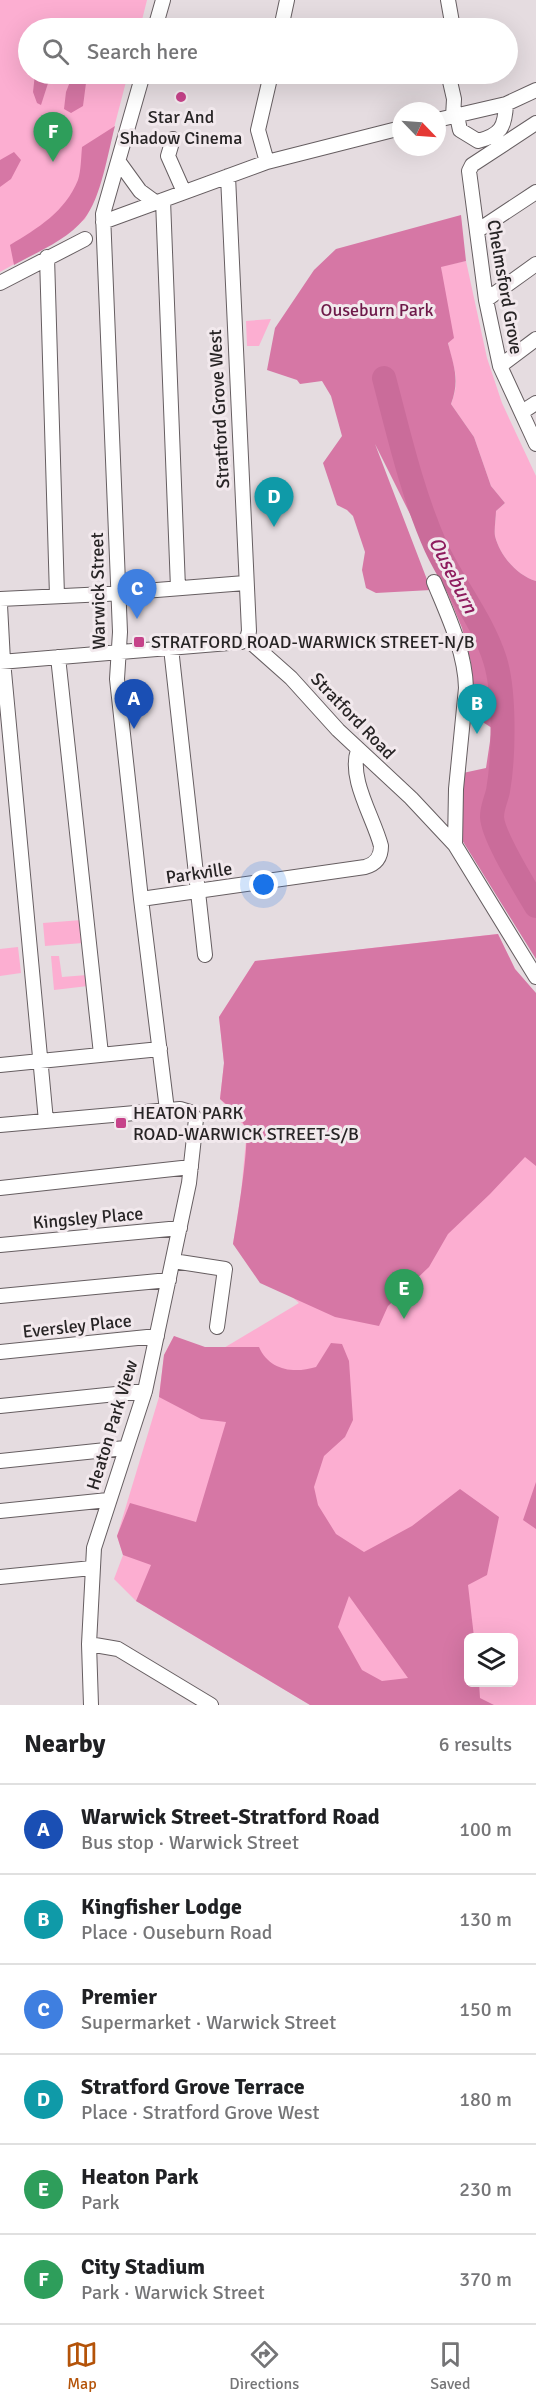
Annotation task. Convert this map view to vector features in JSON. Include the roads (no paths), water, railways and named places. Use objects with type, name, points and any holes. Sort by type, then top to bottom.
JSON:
[{"type":"street","points":[[158,18],[163,0]]},
{"type":"street","points":[[283,18],[287,0]]},
{"type":"street","points":[[448,0],[451,18]]},
{"type":"street","name":"Warwick Street","points":[[140,84],[103,222],[112,594],[120,632],[111,653],[117,679],[167,1110]]},
{"type":"street","points":[[267,162],[258,129],[269,84]]},
{"type":"street","points":[[450,84],[455,116],[460,130],[478,141],[497,133],[505,119],[506,104]]},
{"type":"street","points":[[446,118],[506,104],[536,90]]},
{"type":"street","name":"Chelmsford Grove","points":[[536,123],[472,165],[470,171],[486,300],[500,366],[536,444]]},
{"type":"street","points":[[103,222],[267,162],[392,130]]},
{"type":"street","points":[[173,139],[168,156],[184,192]]},
{"type":"street","points":[[119,162],[140,191],[159,201]]},
{"type":"street","name":"Stratford Grove West","points":[[228,176],[249,631],[247,639]]},
{"type":"street","points":[[477,231],[536,192]]},
{"type":"street","points":[[159,201],[178,588]]},
{"type":"street","points":[[0,283],[85,239]]},
{"type":"street","points":[[47,257],[57,596]]},
{"type":"street","points":[[486,300],[536,264]]},
{"type":"street","points":[[500,366],[536,339]]},
{"type":"street","points":[[522,412],[536,403]]},
{"type":"street","points":[[434,582],[457,641],[466,672],[455,801],[455,844]]},
{"type":"street","points":[[0,599],[112,594],[245,583]]},
{"type":"street","points":[[0,605],[2,661],[46,1121]]},
{"type":"street","points":[[2,661],[241,642],[247,639]]},
{"type":"street","name":"Stratford Road","points":[[247,639],[291,678],[358,750],[411,798],[455,844],[536,977]]},
{"type":"street","points":[[171,648],[205,955]]},
{"type":"street","points":[[58,657],[101,1054]]},
{"type":"street","name":"Parkville","points":[[141,899],[369,866],[377,860],[381,846],[358,780],[356,762],[358,750]]},
{"type":"street","points":[[0,1065],[160,1049]]},
{"type":"street","points":[[0,1125],[167,1110]]},
{"type":"street","name":"Heaton Park View","points":[[91,1705],[89,1644],[92,1568],[96,1538],[145,1391],[191,1167],[196,1119],[187,1110],[167,1110]]},
{"type":"street","points":[[0,1188],[191,1167]]},
{"type":"street","name":"Kingsley Place","points":[[0,1245],[180,1228]]},
{"type":"street","points":[[173,1261],[225,1269],[217,1327]]},
{"type":"street","points":[[0,1296],[169,1280]]},
{"type":"street","name":"Eversley Place","points":[[0,1353],[157,1336]]},
{"type":"street","points":[[0,1406],[145,1391]]},
{"type":"street","points":[[0,1461],[126,1448]]},
{"type":"street","points":[[0,1511],[108,1500]]},
{"type":"street","points":[[0,1577],[92,1568]]},
{"type":"street","points":[[89,1644],[118,1649],[210,1705]]},
{"type":"waterway","name":"Ouseburn","points":[[384,378],[427,527],[443,561],[483,631],[495,660],[501,689],[502,743],[500,777],[492,817],[503,849],[536,906]]},
{"type":"place","name":"Star And Shadow Cinema","points":[[181,97]]},
{"type":"place","name":"City Stadium","points":[[53,162]]},
{"type":"place","name":"Stratford Grove Terrace","points":[[274,527]]},
{"type":"place","name":"Premier","points":[[137,619]]},
{"type":"place","name":"STRATFORD ROAD-WARWICK STREET-N/B","points":[[139,642]]},
{"type":"place","name":"Warwick Street-Stratford Road","points":[[134,729]]},
{"type":"place","name":"Kingfisher Lodge","points":[[477,734]]},
{"type":"place","name":"HEATON PARK ROAD-WARWICK STREET-S/B","points":[[121,1123]]},
{"type":"place","name":"Heaton Park","points":[[404,1319]]},
{"type":"park label","name":"Ouseburn Park","points":[[377,310]]}]
